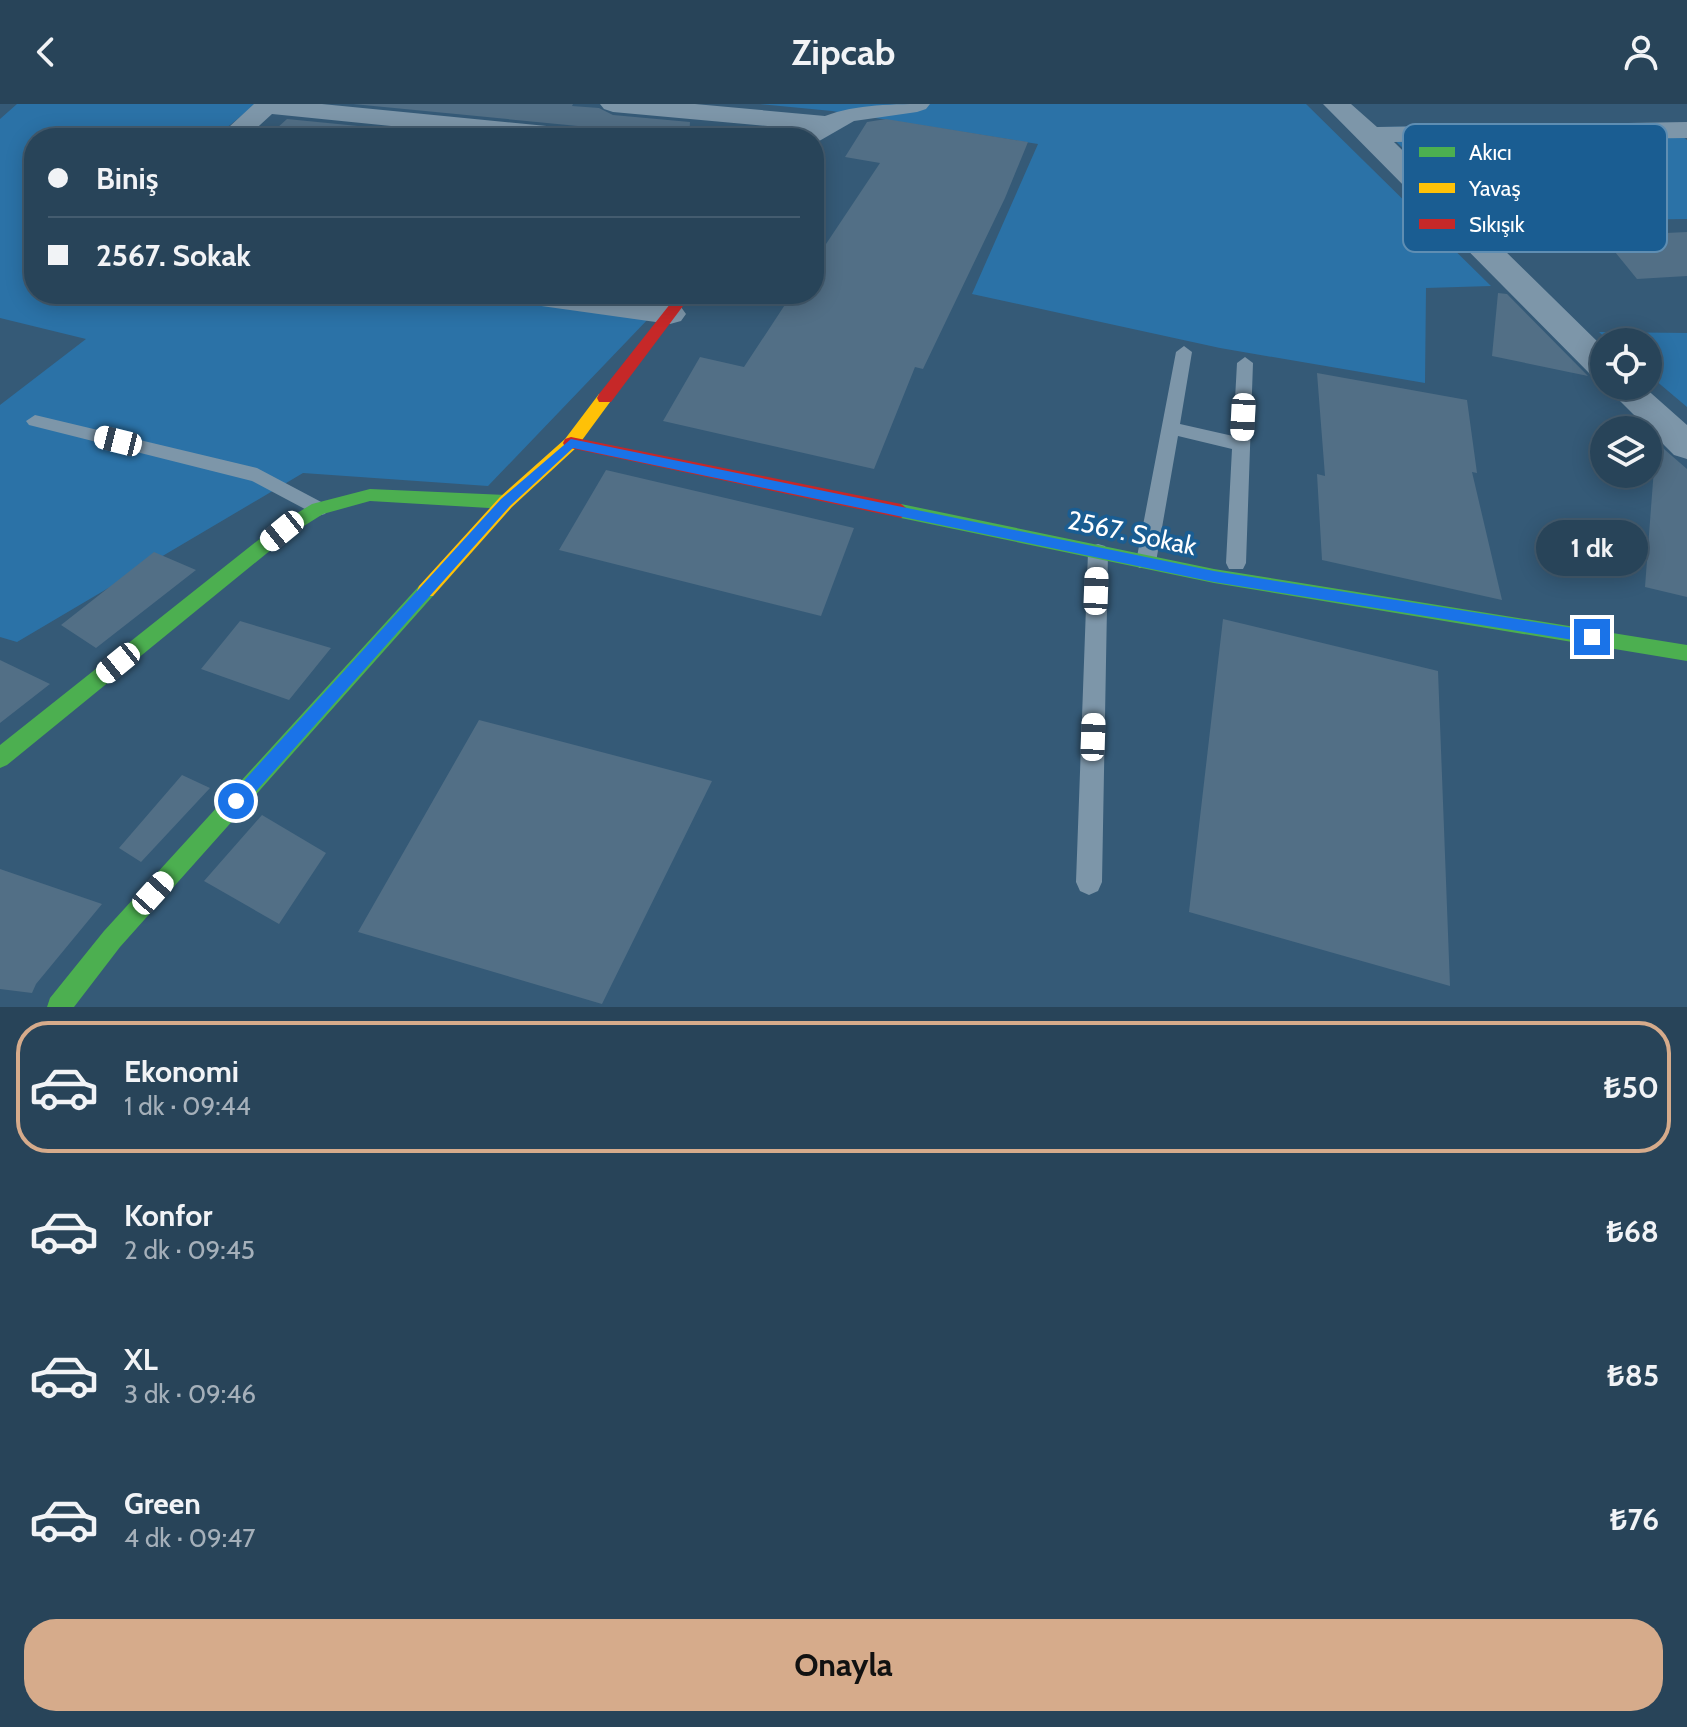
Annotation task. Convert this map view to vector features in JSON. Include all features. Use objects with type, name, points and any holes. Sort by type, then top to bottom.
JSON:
[{"type":"street","points":[[613,104],[828,124]]},
{"type":"street","points":[[821,128],[847,114],[917,104]]},
{"type":"street","points":[[1336,104],[1403,167]]},
{"type":"street","points":[[241,128],[267,105],[477,128]]},
{"type":"street","points":[[1667,130],[1687,130]]},
{"type":"street","points":[[1371,135],[1403,134]]},
{"type":"street","points":[[1488,252],[1590,354]]},
{"type":"street","points":[[59,1007],[112,939],[506,502],[571,443],[678,304]]},
{"type":"street","points":[[1637,400],[1687,446]]},
{"type":"street","name":"2567. Sokak","points":[[571,443],[1214,576],[1687,653]]},
{"type":"street","points":[[0,758],[282,531],[318,509],[370,495],[506,502]]},
{"type":"lane","points":[[1146,562],[1184,352]]},
{"type":"lane","points":[[1236,563],[1245,363]]},
{"type":"lane","points":[[35,421],[257,475],[318,509]]},
{"type":"lane","points":[[1170,428],[1241,444]]},
{"type":"lane","points":[[1089,882],[1098,552]]},
{"type":"shaded area","points":[[17,104],[256,104],[226,128],[24,128],[24,304],[551,304],[650,317],[488,486],[303,473],[17,642],[0,637],[0,405],[86,339],[0,318],[0,119]]},
{"type":"shaded area","points":[[760,104],[1306,104],[1403,199],[1403,252],[1456,252],[1491,286],[1426,288],[1425,383],[1220,348],[972,294],[1038,144],[832,111]]},
{"type":"shaded area","points":[[1667,123],[1687,140],[1687,219],[1667,219],[1667,124],[1596,124]]},
{"type":"shaded area","points":[[1381,127],[1403,127],[1403,148]]},
{"type":"shaded area","points":[[1662,333],[1687,333],[1687,407],[1662,386]]},
{"type":"building","points":[[353,104],[573,104],[599,108],[613,115],[690,122],[690,128],[588,127]]},
{"type":"building","points":[[287,119],[378,128],[277,128]]},
{"type":"building","points":[[886,119],[1028,142],[1005,198],[923,369],[915,367],[874,469],[663,421],[700,357],[744,367],[785,304],[824,304],[824,247],[880,163],[845,157],[867,122]]},
{"type":"building","points":[[1687,232],[1687,276],[1637,279],[1615,252],[1667,252],[1667,233]]},
{"type":"building","points":[[1498,293],[1507,294],[1588,376],[1492,356]]},
{"type":"building","points":[[1317,373],[1467,400],[1477,473],[1472,472],[1502,600],[1322,560],[1317,474],[1325,476]]},
{"type":"building","points":[[1662,447],[1687,469],[1687,597],[1645,587],[1653,488],[1662,488]]},
{"type":"building","points":[[606,470],[854,528],[821,616],[559,550]]},
{"type":"building","points":[[154,552],[196,570],[96,648],[61,625]]},
{"type":"building","points":[[1223,619],[1438,671],[1450,986],[1189,912]]},
{"type":"building","points":[[240,621],[331,648],[289,700],[201,669]]},
{"type":"building","points":[[0,660],[50,684],[0,723]]},
{"type":"building","points":[[479,720],[712,781],[602,1004],[358,932]]},
{"type":"building","points":[[182,775],[210,788],[141,862],[119,848]]},
{"type":"building","points":[[262,815],[326,853],[279,924],[204,881]]},
{"type":"building","points":[[0,869],[102,904],[36,984],[32,993],[0,989]]},
{"type":"traffic: fast","points":[[0,758],[282,531],[318,509],[370,495],[506,502]]},
{"type":"traffic: fast","points":[[901,511],[1214,576],[1687,653]]},
{"type":"traffic: fast","points":[[59,1007],[112,939],[426,591]]},
{"type":"traffic: slow","points":[[426,591],[506,502],[571,443],[605,398]]},
{"type":"traffic: jam","points":[[605,398],[677,304]]},
{"type":"traffic: jam","points":[[571,443],[901,511]]},
{"type":"route","points":[[236,801],[506,502],[571,443],[1214,576],[1592,637]]}]
